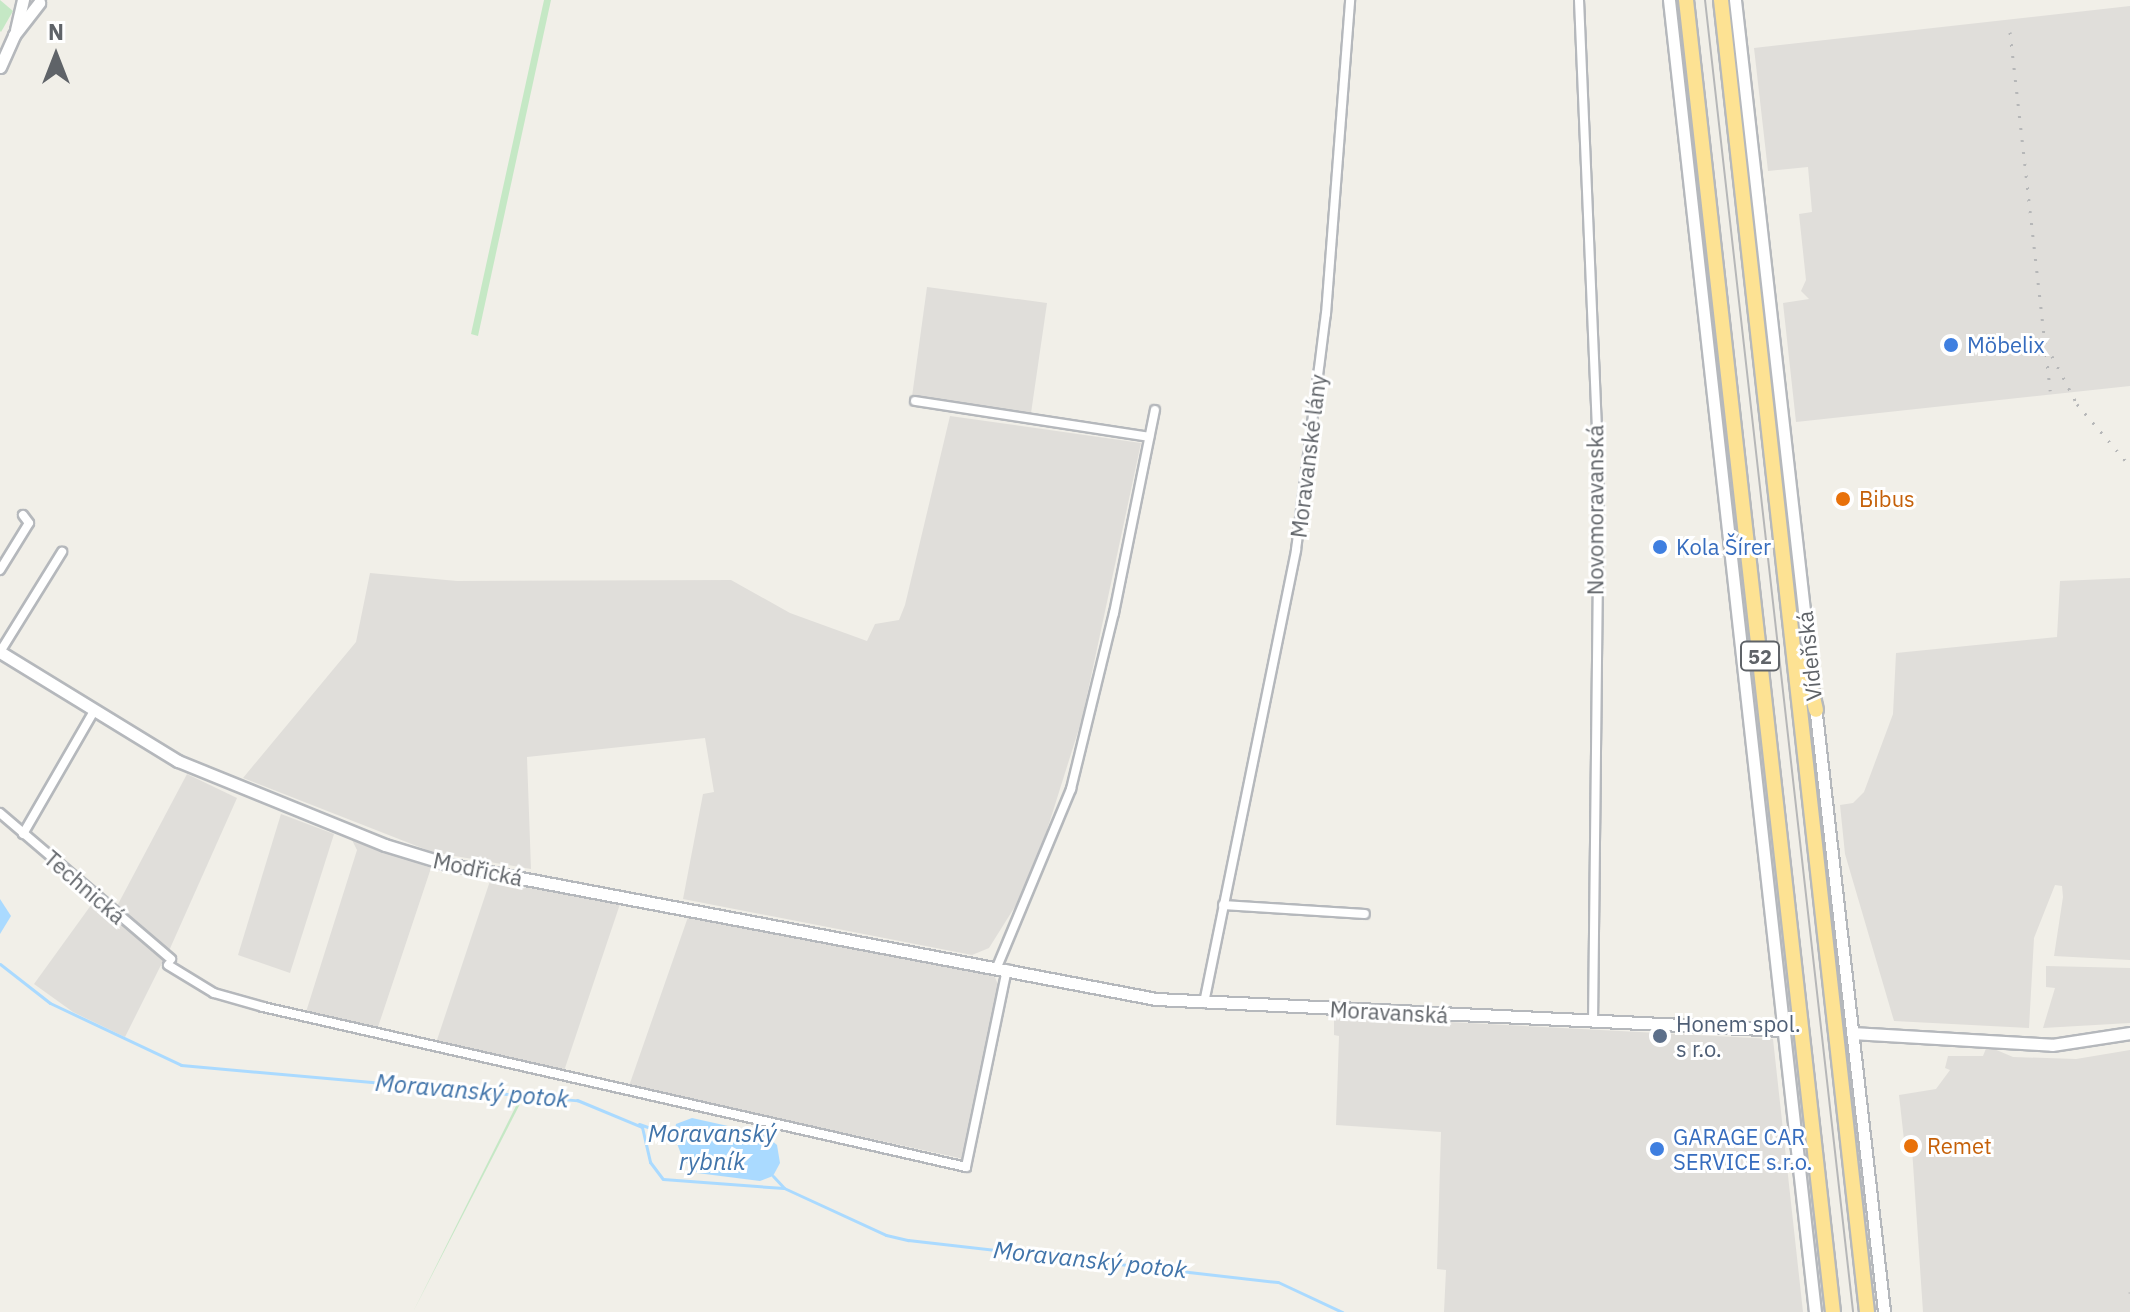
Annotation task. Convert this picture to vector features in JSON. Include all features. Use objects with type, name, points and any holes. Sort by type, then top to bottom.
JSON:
[{"type":"highway","name":"52","points":[[1686,0],[1833,1312]]},
{"type":"highway","name":"Vídeňská","points":[[1721,0],[1782,525],[1867,1312]]},
{"type":"highway","points":[[1782,525],[1816,710]]},
{"type":"street","name":"Moravanské lány","points":[[1204,1003],[1296,550],[1326,314],[1350,0]]},
{"type":"street","name":"Novomoravanská","points":[[1579,0],[1599,479],[1593,1021]]},
{"type":"street","points":[[1669,0],[1815,1312]]},
{"type":"street","name":"Vídeňská","points":[[1735,0],[1884,1312]]},
{"type":"street","points":[[0,67],[14,35],[35,1]]},
{"type":"street","points":[[915,401],[1149,437]]},
{"type":"street","points":[[1002,968],[1071,789],[1155,410]]},
{"type":"street","points":[[0,570],[29,523],[23,515]]},
{"type":"street","name":"Modřická","points":[[62,552],[0,652],[178,761],[385,845],[447,864],[1002,968]]},
{"type":"street","points":[[23,834],[94,711]]},
{"type":"street","name":"Technická","points":[[0,813],[170,962],[214,993],[263,1007],[966,1167],[1002,968]]},
{"type":"street","points":[[1223,905],[1365,914]]},
{"type":"street","name":"Moravanská","points":[[1002,968],[1204,1003],[1783,1030]]},
{"type":"street","points":[[1852,1033],[2052,1045],[2130,1033]]},
{"type":"shaded area","points":[[2130,6],[2130,386],[1796,422],[1783,303],[1809,299],[1801,291],[1806,280],[1799,214],[1812,212],[1808,167],[1768,171],[1754,48]]},
{"type":"shaded area","points":[[927,287],[1047,303],[1030,420],[911,404]]},
{"type":"shaded area","points":[[950,416],[1141,443],[1082,719],[1031,881],[989,948],[972,955],[683,899],[703,794],[714,792],[705,738],[527,757],[531,869],[432,852],[243,778],[356,642],[370,573],[457,581],[731,580],[790,613],[867,641],[875,624],[899,620],[905,605]]},
{"type":"shaded area","points":[[2130,578],[2130,960],[2054,956],[2063,897],[2062,886],[2055,885],[2034,938],[2029,1028],[1894,1021],[1845,854],[1840,805],[1853,803],[1864,792],[1893,714],[1896,653],[2057,637],[2060,581]]},
{"type":"shaded area","points":[[187,774],[237,798],[168,953],[116,908]]},
{"type":"shaded area","points":[[281,814],[334,834],[290,973],[238,955]]},
{"type":"shaded area","points":[[352,840],[431,868],[377,1030],[306,1012],[357,850]]},
{"type":"shaded area","points":[[490,881],[620,904],[564,1071],[436,1043]]},
{"type":"shaded area","points":[[94,901],[164,959],[125,1037],[73,1012],[34,984]]},
{"type":"shaded area","points":[[688,917],[994,975],[999,987],[964,1159],[629,1086]]},
{"type":"shaded area","points":[[2046,966],[2130,968],[2130,1023],[2043,1028],[2055,988],[2046,987]]},
{"type":"shaded area","points":[[1334,1016],[1773,1039],[1803,1312],[1444,1312],[1446,1270],[1437,1269],[1441,1132],[1336,1125],[1339,1036],[1334,1035]]},
{"type":"shaded area","points":[[1987,1046],[2013,1057],[2076,1059],[2130,1050],[2130,1312],[1923,1312],[1912,1149],[1905,1149],[1899,1095],[1936,1089],[1950,1070],[1945,1068],[1948,1056],[1983,1056]]},
{"type":"green space","points":[[0,0],[13,11],[1,32],[0,31]]},
{"type":"green space","points":[[544,0],[551,0],[478,336],[471,334]]},
{"type":"green space","points":[[517,1104],[520,1104],[413,1312]]},
{"type":"water","points":[[0,899],[11,916],[0,934]]},
{"type":"water","name":"Moravanský rybník","points":[[692,1118],[764,1134],[777,1145],[780,1163],[773,1176],[760,1181],[697,1173],[683,1159],[674,1136],[676,1124]]},
{"type":"waterway","name":"Moravanský potok","points":[[0,964],[50,1003],[181,1065],[577,1100],[642,1127],[650,1162],[663,1179],[784,1188],[886,1235],[908,1240],[1278,1282],[1342,1312]]},
{"type":"waterway","points":[[639,1124],[674,1136]]},
{"type":"waterway","points":[[773,1176],[784,1188]]},
{"type":"tram line","points":[[1705,0],[1853,1312]]},
{"type":"railway","points":[[2010,32],[2050,391]]},
{"type":"railway","points":[[2052,356],[2077,404],[2130,466]]},
{"type":"place","name":"Möbelix","points":[[1951,345]]},
{"type":"place","name":"Bibus","points":[[1843,499]]},
{"type":"place","name":"Kola Šírer","points":[[1660,547]]},
{"type":"place","name":"Honem spol. s r.o.","points":[[1660,1036]]},
{"type":"place","name":"Remet","points":[[1911,1146]]},
{"type":"place","name":"GARAGE CAR SERVICE s.r.o.","points":[[1657,1149]]}]
